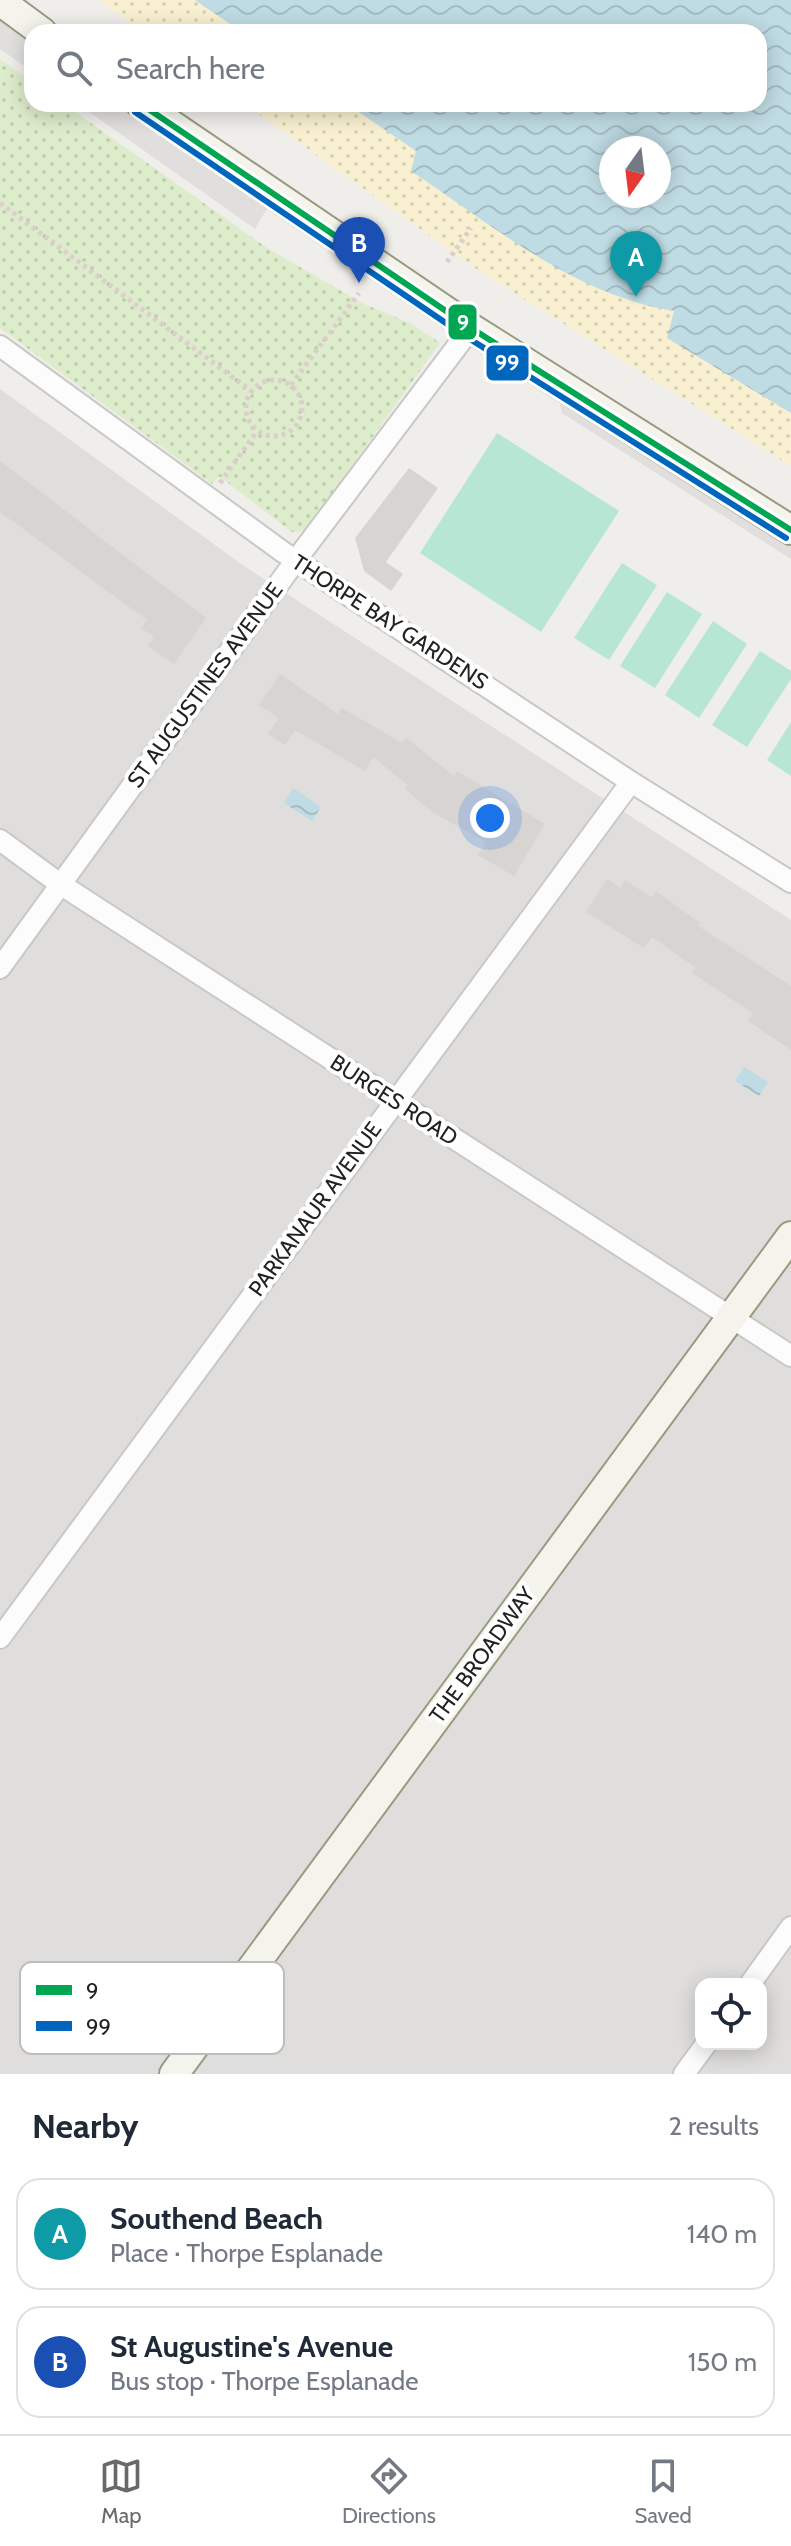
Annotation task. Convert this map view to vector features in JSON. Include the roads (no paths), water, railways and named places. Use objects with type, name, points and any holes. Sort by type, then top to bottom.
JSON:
[{"type":"street","points":[[0,1],[31,24]]},
{"type":"street","points":[[153,112],[471,328],[791,530]]},
{"type":"street","name":"ST AUGUSTINES AVENUE","points":[[0,968],[296,560],[471,328]]},
{"type":"street","name":"THORPE BAY GARDENS","points":[[0,346],[296,560],[631,782],[791,882]]},
{"type":"street","name":"PARKANAUR AVENUE","points":[[0,1638],[631,782]]},
{"type":"street","name":"BURGES ROAD","points":[[0,840],[60,884],[791,1356]]},
{"type":"street","name":"THE BROADWAY","points":[[256,1962],[791,1236]]},
{"type":"street","points":[[754,1978],[791,1927]]},
{"type":"street","points":[[684,2074],[702,2050]]},
{"type":"street","name":"THE BROADWAY","points":[[174,2074],[189,2054]]},
{"type":"water","points":[[195,0],[791,0],[791,413],[667,338],[674,311],[637,303],[569,274],[536,256],[411,171],[416,151],[359,112],[767,112],[767,24],[230,24]]},
{"type":"water","points":[[293,788],[321,807],[312,821],[284,803]]},
{"type":"water","points":[[744,1067],[768,1082],[759,1096],[735,1081]]},
{"type":"place","name":"St Augustine's Avenue","points":[[359,283]]},
{"type":"place","name":"Southend Beach","points":[[636,297]]}]
